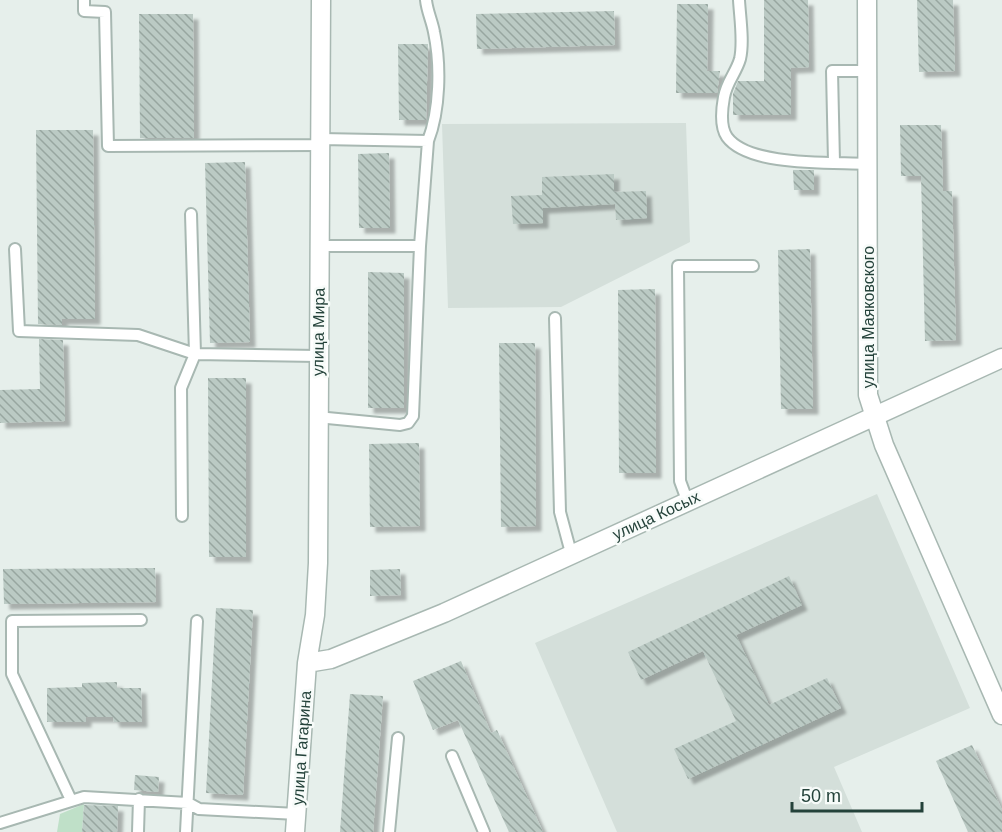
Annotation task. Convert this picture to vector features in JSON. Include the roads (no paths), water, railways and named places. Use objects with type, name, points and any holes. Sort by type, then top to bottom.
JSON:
[{"type":"street","name":"улица Мира","points":[[307,663],[315,615],[318,563],[321,0]]},
{"type":"street","name":"улица Маяковского","points":[[867,0],[868,395],[874,416],[1002,715]]},
{"type":"street","name":"улица Косых","points":[[307,663],[331,659],[374,643],[1002,358]]},
{"type":"street","name":"улица Гагарина","points":[[296,823],[307,663]]},
{"type":"lane","points":[[84,0],[84,11],[105,12],[108,147],[428,141]]},
{"type":"lane","points":[[317,417],[400,425],[408,423],[413,416],[420,246],[428,141],[435,123],[437,69],[434,31],[426,0]]},
{"type":"lane","points":[[739,0],[741,51],[739,61],[727,81],[723,124],[726,136],[737,146],[760,156],[867,164]]},
{"type":"lane","points":[[834,162],[832,71],[867,71]]},
{"type":"lane","points":[[182,516],[181,388],[195,354],[191,214]]},
{"type":"lane","points":[[318,246],[420,246]]},
{"type":"lane","points":[[15,249],[19,331],[138,335],[195,354],[318,356]]},
{"type":"lane","points":[[687,500],[680,482],[678,266],[753,266]]},
{"type":"lane","points":[[555,318],[560,512],[571,553]]},
{"type":"lane","points":[[70,800],[12,674],[12,621],[141,620]]},
{"type":"lane","points":[[186,832],[197,621]]},
{"type":"lane","points":[[389,832],[398,738]]},
{"type":"lane","points":[[452,756],[484,832]]},
{"type":"lane","points":[[0,823],[84,796],[188,802],[199,809],[296,823]]},
{"type":"lane","points":[[138,832],[139,799]]}]
